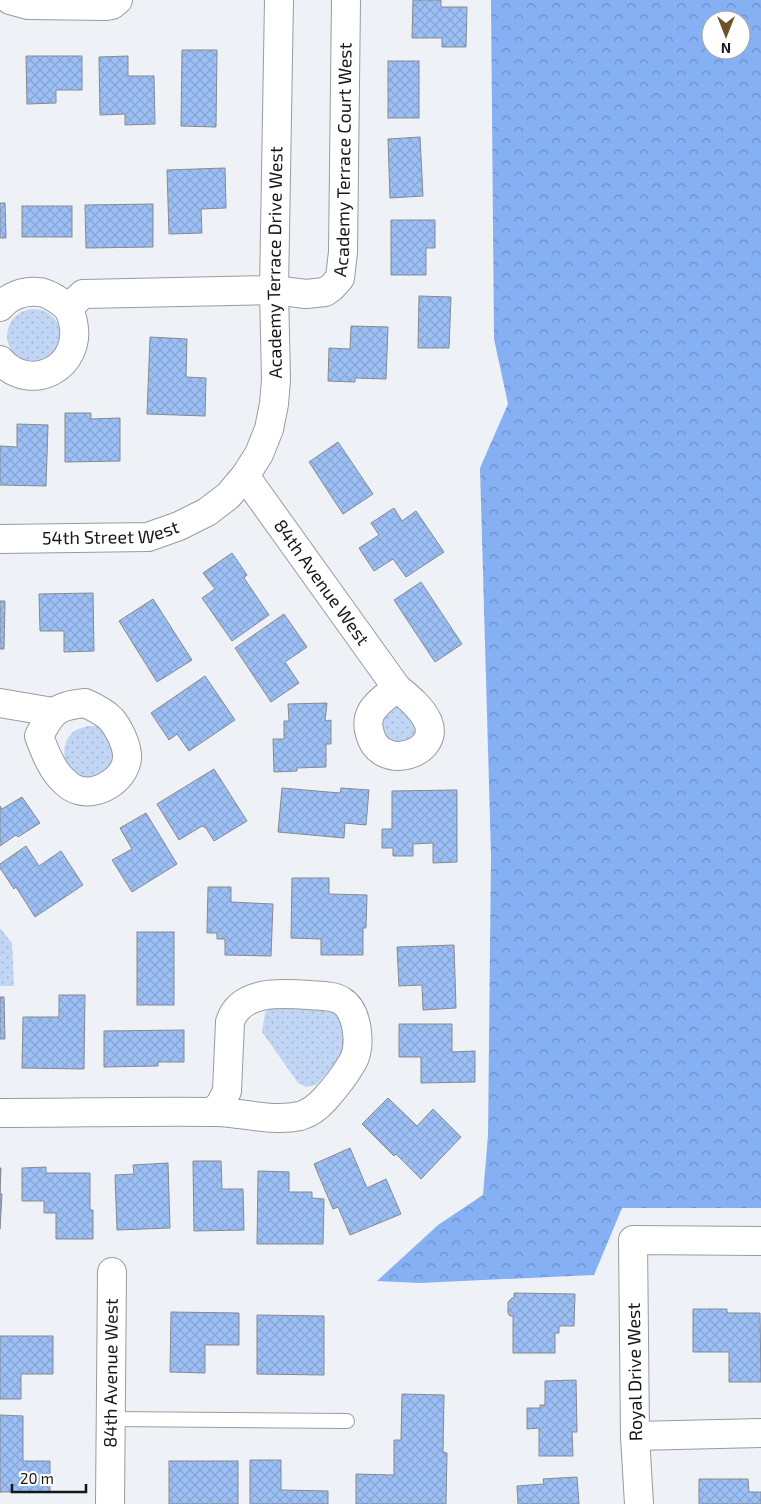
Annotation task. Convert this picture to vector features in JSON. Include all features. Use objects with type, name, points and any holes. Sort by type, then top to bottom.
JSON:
[{"type":"street","points":[[10,0],[28,4],[106,6],[112,5],[118,0]]},
{"type":"street","name":"Academy Terrace Drive West","points":[[215,506],[228,496],[245,476],[259,454],[269,429],[274,404],[276,380],[274,290],[279,0]]},
{"type":"street","name":"Academy Terrace Court West","points":[[68,308],[83,294],[274,290],[306,294],[325,292],[332,288],[340,278],[343,252],[346,0]]},
{"type":"street","points":[[0,307],[13,296],[26,292],[40,292],[54,297],[68,308],[75,332],[74,346],[67,358],[58,368],[46,374],[32,376],[18,374],[6,367],[0,360]]},
{"type":"street","name":"84th Avenue West","points":[[245,476],[397,688]]},
{"type":"street","name":"54th Street West","points":[[0,539],[148,537],[179,526],[215,506]]},
{"type":"street","points":[[0,703],[53,712]]},
{"type":"street","points":[[0,1112],[211,1112],[288,1117],[301,1116],[312,1111],[330,1092],[352,1063],[356,1054],[355,1018],[352,1009],[341,1000],[328,996],[276,993],[266,994],[242,1004],[233,1012],[230,1022],[227,1091],[220,1105],[211,1112]]},
{"type":"street","name":"Royal Drive West","points":[[639,1504],[635,1436],[633,1240],[761,1241]]},
{"type":"street","name":"84th Avenue West","points":[[110,1504],[112,1272]]},
{"type":"street","points":[[635,1436],[761,1433]]},
{"type":"lane","points":[[110,1418],[347,1421]]},
{"type":"shaded area","points":[[34,309],[44,311],[53,317],[59,326],[61,336],[59,346],[53,355],[44,361],[34,363],[24,361],[15,355],[9,346],[7,336],[9,326],[15,317],[24,311]]},
{"type":"shaded area","points":[[396,706],[410,709],[420,736],[389,750],[378,718],[389,708]]},
{"type":"shaded area","points":[[87,726],[104,728],[118,758],[100,778],[82,778],[74,774],[65,757],[65,744],[68,738],[75,731]]},
{"type":"shaded area","points":[[0,928],[12,943],[14,986],[0,986]]},
{"type":"shaded area","points":[[269,1006],[327,1008],[337,1012],[344,1022],[343,1047],[337,1062],[316,1085],[306,1087],[298,1083],[262,1032],[265,1013]]},
{"type":"green space","points":[[491,0],[761,0],[761,1208],[622,1208],[594,1275],[420,1283],[377,1281],[438,1225],[483,1195],[488,1135],[491,855],[480,468],[508,404],[494,339]]},
{"type":"building","points":[[413,0],[441,0],[441,7],[467,7],[466,47],[442,47],[442,38],[412,38]]},
{"type":"building","points":[[182,50],[217,50],[216,127],[181,126]]},
{"type":"building","points":[[26,56],[82,56],[82,90],[56,90],[56,103],[27,104]]},
{"type":"building","points":[[128,56],[128,76],[154,76],[155,124],[125,125],[125,114],[100,115],[99,57]]},
{"type":"building","points":[[388,61],[419,61],[419,118],[388,118]]},
{"type":"building","points":[[420,137],[423,196],[390,198],[388,139]]},
{"type":"building","points":[[225,168],[226,208],[201,209],[202,233],[169,234],[167,170]]},
{"type":"building","points":[[0,203],[5,203],[6,238],[0,238]]},
{"type":"building","points":[[153,204],[153,247],[86,248],[85,205]]},
{"type":"building","points":[[22,206],[72,206],[72,237],[22,237]]},
{"type":"building","points":[[391,220],[435,220],[435,248],[426,248],[426,275],[391,275]]},
{"type":"building","points":[[419,296],[451,297],[449,348],[418,348]]},
{"type":"building","points":[[351,326],[388,327],[386,379],[355,378],[355,382],[328,381],[329,348],[350,349]]},
{"type":"building","points":[[150,337],[187,339],[186,377],[206,378],[205,416],[147,414]]},
{"type":"building","points":[[65,413],[91,413],[91,419],[120,418],[120,461],[65,462]]},
{"type":"building","points":[[17,424],[48,425],[46,486],[0,485],[0,446],[17,447]]},
{"type":"building","points":[[338,442],[373,494],[343,514],[309,462]]},
{"type":"building","points":[[394,508],[402,521],[416,511],[444,552],[406,577],[393,559],[374,571],[359,548],[379,535],[371,523]]},
{"type":"building","points":[[232,553],[247,575],[244,578],[269,615],[232,641],[202,598],[215,589],[203,573]]},
{"type":"building","points":[[421,582],[462,644],[435,662],[394,600]]},
{"type":"building","points":[[93,593],[94,651],[64,652],[64,631],[40,631],[39,594]]},
{"type":"building","points":[[153,599],[192,660],[157,682],[119,621]]},
{"type":"building","points":[[0,601],[5,601],[4,649],[0,649]]},
{"type":"building","points":[[284,614],[307,647],[285,662],[299,683],[271,702],[235,648]]},
{"type":"building","points":[[205,676],[235,720],[189,751],[177,734],[169,740],[151,713]]},
{"type":"building","points":[[327,703],[325,721],[331,720],[331,744],[326,744],[326,767],[297,768],[297,771],[274,772],[273,739],[284,739],[284,721],[289,721],[288,704]]},
{"type":"building","points":[[214,769],[247,821],[214,841],[206,828],[202,826],[179,840],[157,804]]},
{"type":"building","points":[[282,788],[340,793],[341,788],[369,790],[366,825],[345,823],[344,838],[278,832]]},
{"type":"building","points":[[457,790],[457,862],[433,863],[433,843],[413,844],[413,856],[393,856],[393,848],[382,848],[382,829],[392,829],[392,791]]},
{"type":"building","points":[[22,797],[40,823],[18,837],[16,835],[0,846],[0,806],[2,809]]},
{"type":"building","points":[[146,813],[177,864],[132,892],[112,860],[132,849],[120,828]]},
{"type":"building","points":[[26,846],[39,866],[61,851],[83,885],[35,917],[16,887],[14,889],[0,868],[0,864]]},
{"type":"building","points":[[292,878],[329,878],[329,894],[367,895],[366,928],[363,928],[363,955],[321,955],[321,939],[291,938]]},
{"type":"building","points":[[208,887],[231,887],[231,902],[273,904],[271,956],[225,955],[225,939],[217,939],[217,933],[207,933]]},
{"type":"building","points":[[137,932],[174,932],[174,1005],[137,1005]]},
{"type":"building","points":[[454,945],[456,1008],[423,1010],[422,985],[399,986],[397,947]]},
{"type":"building","points":[[59,995],[85,995],[84,1069],[22,1068],[23,1017],[59,1017]]},
{"type":"building","points":[[0,997],[4,997],[5,1039],[0,1039]]},
{"type":"building","points":[[399,1024],[452,1024],[452,1052],[475,1051],[475,1082],[421,1083],[421,1057],[399,1057]]},
{"type":"building","points":[[184,1030],[184,1062],[158,1062],[158,1066],[104,1067],[104,1031]]},
{"type":"building","points":[[388,1098],[417,1126],[433,1109],[461,1137],[421,1179],[396,1154],[394,1156],[362,1124]]},
{"type":"building","points":[[350,1148],[367,1188],[386,1179],[401,1214],[350,1235],[338,1207],[333,1209],[314,1164]]},
{"type":"building","points":[[193,1161],[221,1161],[222,1189],[243,1189],[244,1230],[194,1231]]},
{"type":"building","points":[[168,1163],[170,1228],[117,1230],[115,1175],[134,1174],[133,1165]]},
{"type":"building","points":[[46,1167],[46,1173],[90,1173],[90,1210],[93,1210],[93,1239],[56,1239],[56,1213],[44,1213],[44,1201],[22,1201],[22,1168]]},
{"type":"building","points":[[258,1171],[289,1172],[289,1192],[312,1192],[312,1198],[324,1199],[323,1244],[257,1244]]},
{"type":"building","points":[[0,1194],[2,1194],[0,1229]]},
{"type":"building","points":[[514,1293],[575,1294],[574,1326],[559,1326],[559,1333],[555,1333],[555,1353],[513,1353],[513,1316],[510,1316],[508,1313],[508,1302],[514,1298]]},
{"type":"building","points":[[693,1309],[727,1309],[727,1313],[760,1313],[761,1382],[729,1382],[729,1352],[693,1352]]},
{"type":"building","points":[[171,1312],[239,1313],[239,1345],[205,1345],[205,1373],[170,1372]]},
{"type":"building","points":[[257,1315],[324,1316],[324,1375],[257,1374]]},
{"type":"building","points":[[0,1336],[53,1336],[53,1374],[21,1374],[21,1399],[0,1399]]},
{"type":"building","points":[[576,1380],[577,1432],[572,1432],[573,1456],[539,1456],[539,1428],[527,1429],[527,1408],[540,1408],[540,1405],[545,1405],[545,1381]]},
{"type":"building","points":[[402,1394],[444,1395],[443,1452],[447,1453],[446,1504],[356,1504],[356,1474],[394,1475],[394,1440],[401,1440]]},
{"type":"building","points":[[0,1415],[23,1416],[23,1461],[50,1461],[50,1492],[0,1492]]},
{"type":"building","points":[[250,1460],[281,1460],[281,1490],[328,1491],[328,1504],[250,1504]]},
{"type":"building","points":[[169,1461],[238,1461],[238,1504],[169,1504]]},
{"type":"building","points":[[577,1477],[579,1504],[518,1504],[517,1486],[544,1484],[543,1479]]},
{"type":"building","points":[[699,1479],[748,1479],[749,1492],[761,1492],[761,1504],[699,1504]]}]
